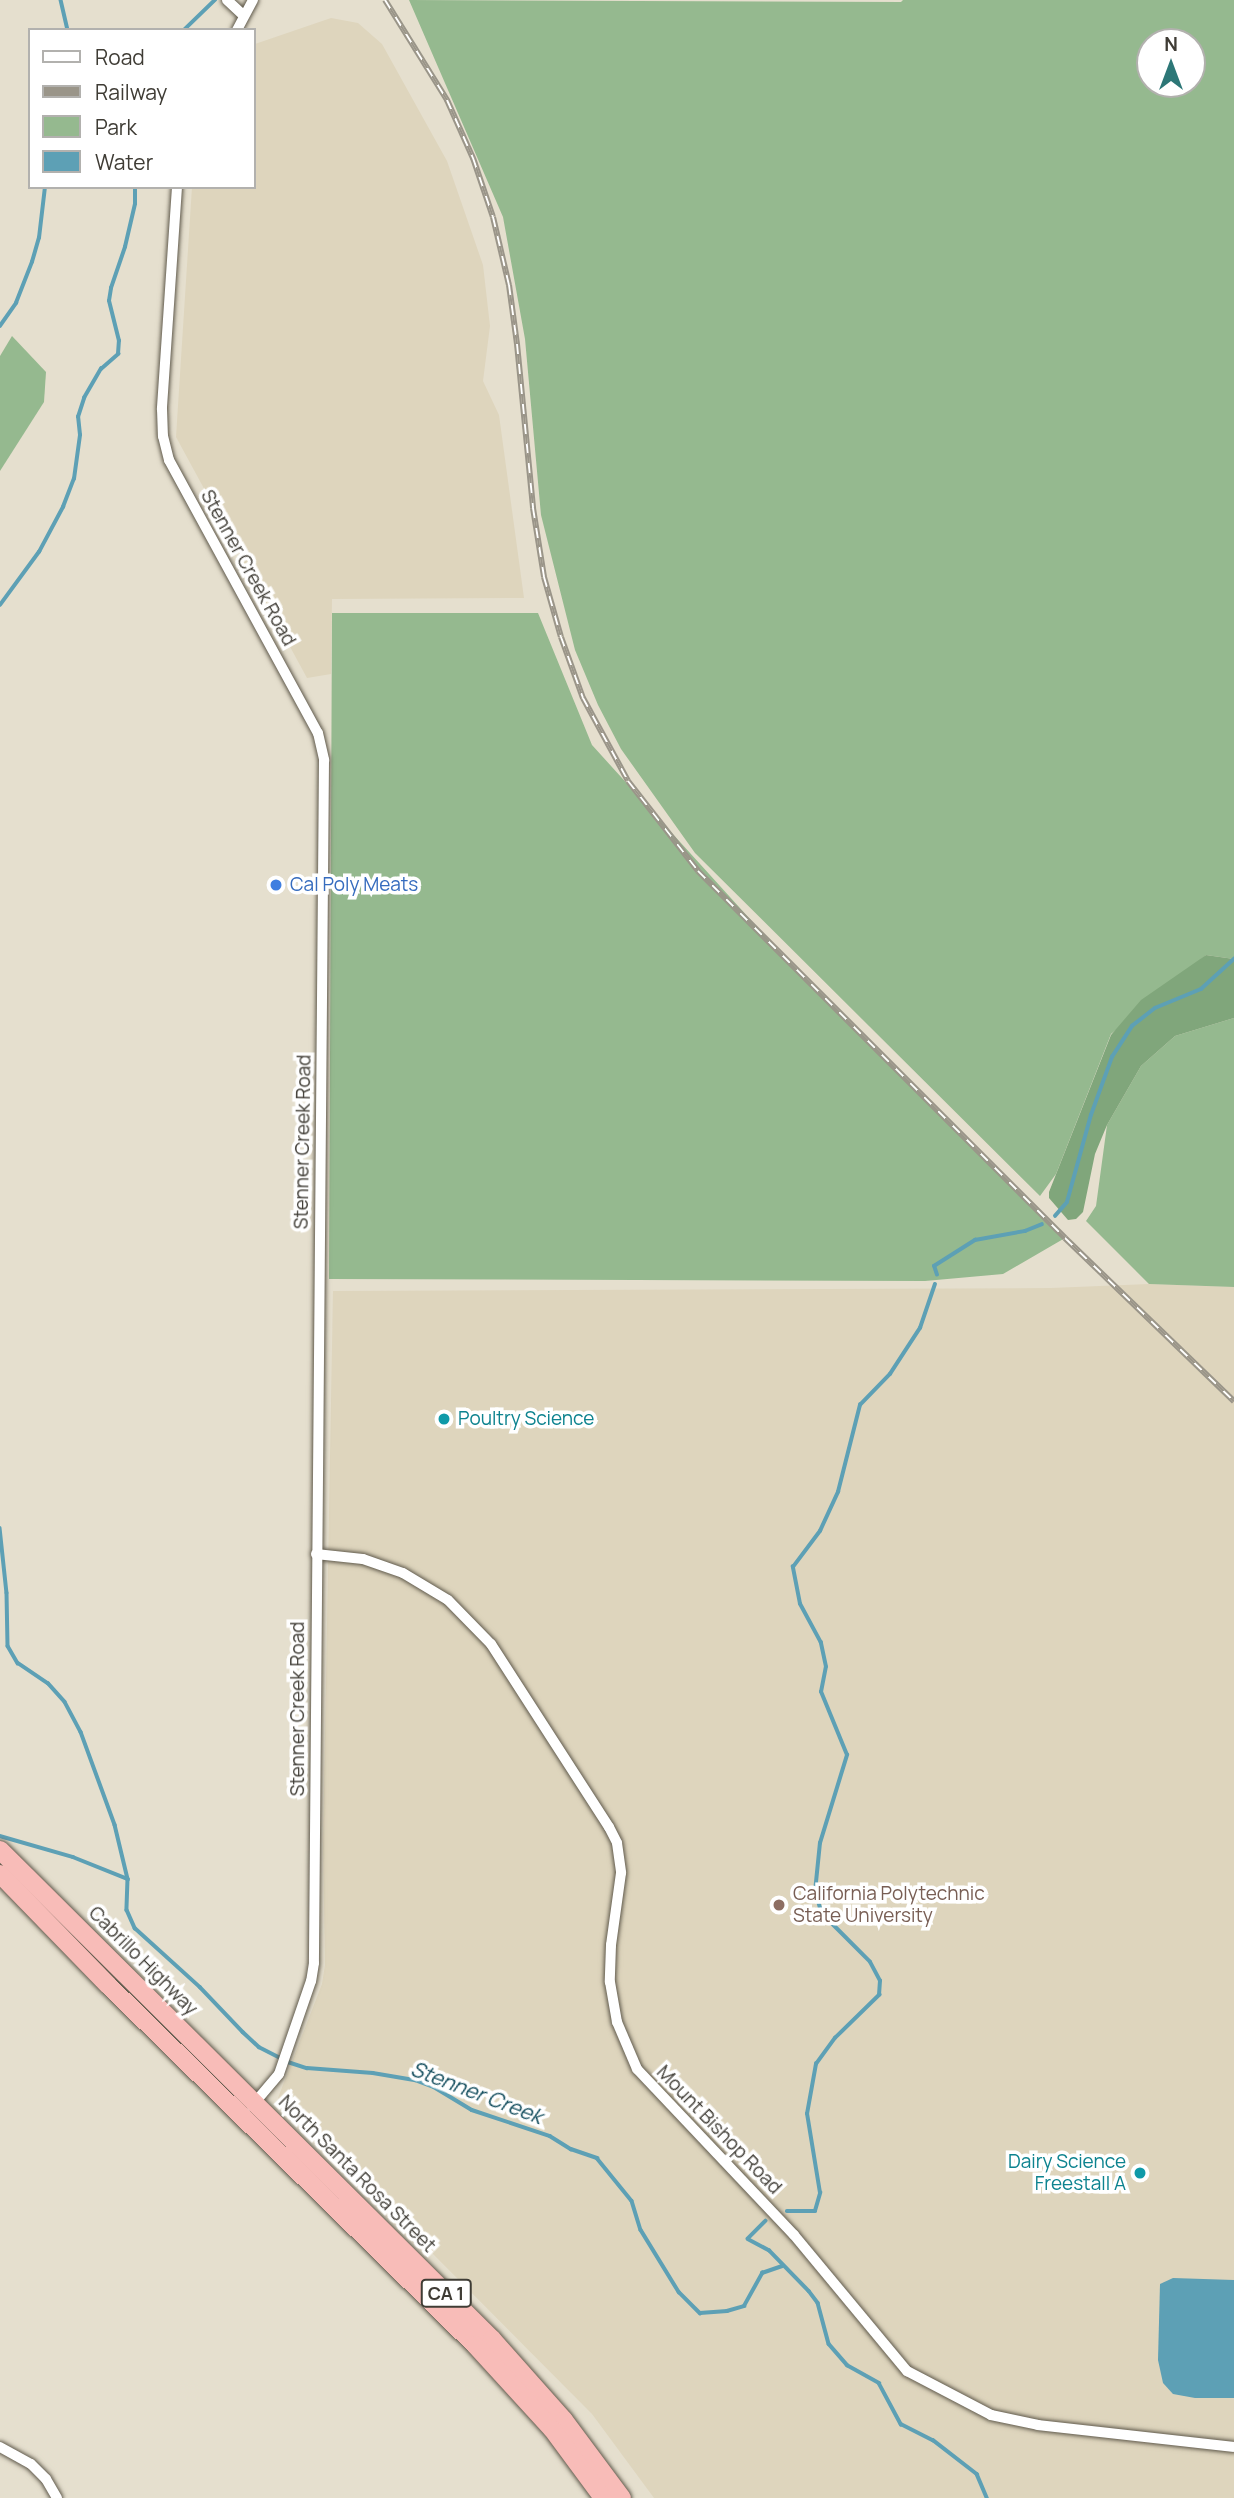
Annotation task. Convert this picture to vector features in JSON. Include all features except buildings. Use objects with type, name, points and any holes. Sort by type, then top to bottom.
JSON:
[{"type":"highway","name":"Cabrillo Highway","points":[[0,1850],[256,2102]]},
{"type":"highway","name":"CA 1","points":[[0,1874],[242,2116]]},
{"type":"highway","name":"North Santa Rosa Street","points":[[256,2102],[509,2358],[564,2420],[622,2498]]},
{"type":"highway","name":"North Santa Rosa Street","points":[[242,2116],[516,2388],[552,2429],[603,2498]]},
{"type":"street","points":[[227,0],[243,15]]},
{"type":"street","points":[[238,28],[253,0]]},
{"type":"street","name":"Stenner Creek Road","points":[[177,189],[162,409],[163,436],[169,460],[318,733],[324,760],[314,1963],[289,2050],[279,2074],[242,2116]]},
{"type":"street","name":"Mount Bishop Road","points":[[316,1554],[363,1559],[403,1573],[447,1600],[491,1644],[617,1843],[621,1872],[611,1945],[610,1982],[617,2022],[637,2069],[794,2235],[907,2371],[991,2415],[1052,2427],[1234,2448]]},
{"type":"street","points":[[0,2447],[31,2464],[46,2479],[57,2498]]},
{"type":"shaded area","points":[[331,18],[358,23],[382,44],[447,161],[483,265],[490,326],[483,381],[499,415],[524,598],[332,599],[331,674],[307,678],[176,437],[192,189],[256,189],[256,44]]},
{"type":"shaded area","name":"California Polytechnic State University","points":[[1149,1284],[1234,1287],[1234,2498],[654,2498],[592,2414],[278,2098],[322,1984],[325,1965],[323,1845],[333,1291],[1051,1288]]},
{"type":"green space","points":[[409,0],[1234,0],[1234,959],[1206,955],[1111,1034],[1056,1174],[1040,1196],[695,853],[621,749],[598,705],[575,650],[541,515],[525,339],[503,217]]},
{"type":"green space","points":[[12,336],[46,372],[44,402],[0,471],[0,356]]},
{"type":"green space","points":[[332,613],[538,613],[592,745],[778,950],[1065,1238],[1003,1274],[925,1281],[329,1279]]},
{"type":"green space","points":[[1206,955],[1234,959],[1234,1018],[1175,1036],[1141,1066],[1107,1125],[1095,1154],[1083,1212],[1076,1219],[1068,1220],[1049,1198],[1049,1192],[1111,1035],[1141,1000]]},
{"type":"green space","points":[[1234,1018],[1234,1287],[1149,1284],[1086,1221],[1096,1206],[1107,1125],[1141,1066],[1175,1036]]},
{"type":"water","points":[[1173,2278],[1234,2280],[1234,2398],[1195,2398],[1173,2394],[1163,2383],[1158,2360],[1160,2284]]},
{"type":"waterway","points":[[61,0],[68,28]]},
{"type":"waterway","name":"Stenner Creek","points":[[186,28],[215,0]]},
{"type":"waterway","points":[[0,326],[16,303],[32,262],[39,238],[45,189]]},
{"type":"waterway","name":"Stenner Creek","points":[[0,605],[39,552],[63,507],[74,479],[80,435],[78,417],[84,398],[101,369],[118,354],[119,341],[109,301],[135,204],[135,189]]},
{"type":"waterway","points":[[1055,1216],[1067,1202],[1091,1115],[1112,1057],[1132,1026],[1155,1008],[1201,989],[1234,959]]},
{"type":"waterway","points":[[937,1275],[934,1266],[975,1240],[1025,1231],[1042,1224]]},
{"type":"waterway","points":[[787,2211],[815,2211],[820,2193],[807,2114],[816,2064],[835,2038],[879,1995],[880,1981],[870,1962],[820,1908],[815,1892],[820,1843],[847,1755],[821,1692],[826,1667],[821,1643],[800,1604],[793,1567],[820,1531],[838,1492],[860,1405],[890,1374],[920,1328],[935,1284]]},
{"type":"waterway","name":"Stenner Creek","points":[[0,1528],[7,1593],[8,1646],[18,1663],[48,1683],[65,1702],[81,1732],[115,1825],[128,1879],[127,1910],[135,1928],[200,1987],[243,2032],[259,2047],[288,2062],[307,2068],[373,2073],[415,2080],[434,2087],[472,2110],[550,2136],[571,2149],[597,2158],[632,2201],[641,2230],[679,2292],[700,2313],[727,2311],[744,2306],[762,2273],[782,2266]]},
{"type":"waterway","points":[[0,1836],[73,1857],[128,1879]]},
{"type":"waterway","name":"Stenner Creek","points":[[766,2221],[748,2239],[769,2250],[809,2291],[818,2303],[829,2344],[847,2365],[879,2383],[901,2424],[933,2440],[977,2474],[987,2498]]},
{"type":"railway","points":[[385,0],[447,100],[473,158],[493,217],[509,285],[533,508],[544,577],[561,637],[583,698],[628,781],[698,871],[1065,1238],[1234,1401]]},
{"type":"place","name":"Cal Poly Meats","points":[[276,885]]},
{"type":"place","name":"Poultry Science","points":[[444,1419]]},
{"type":"place","name":"California Polytechnic State University","points":[[779,1905]]},
{"type":"place","name":"Dairy Science Freestall A","points":[[1140,2173]]}]
